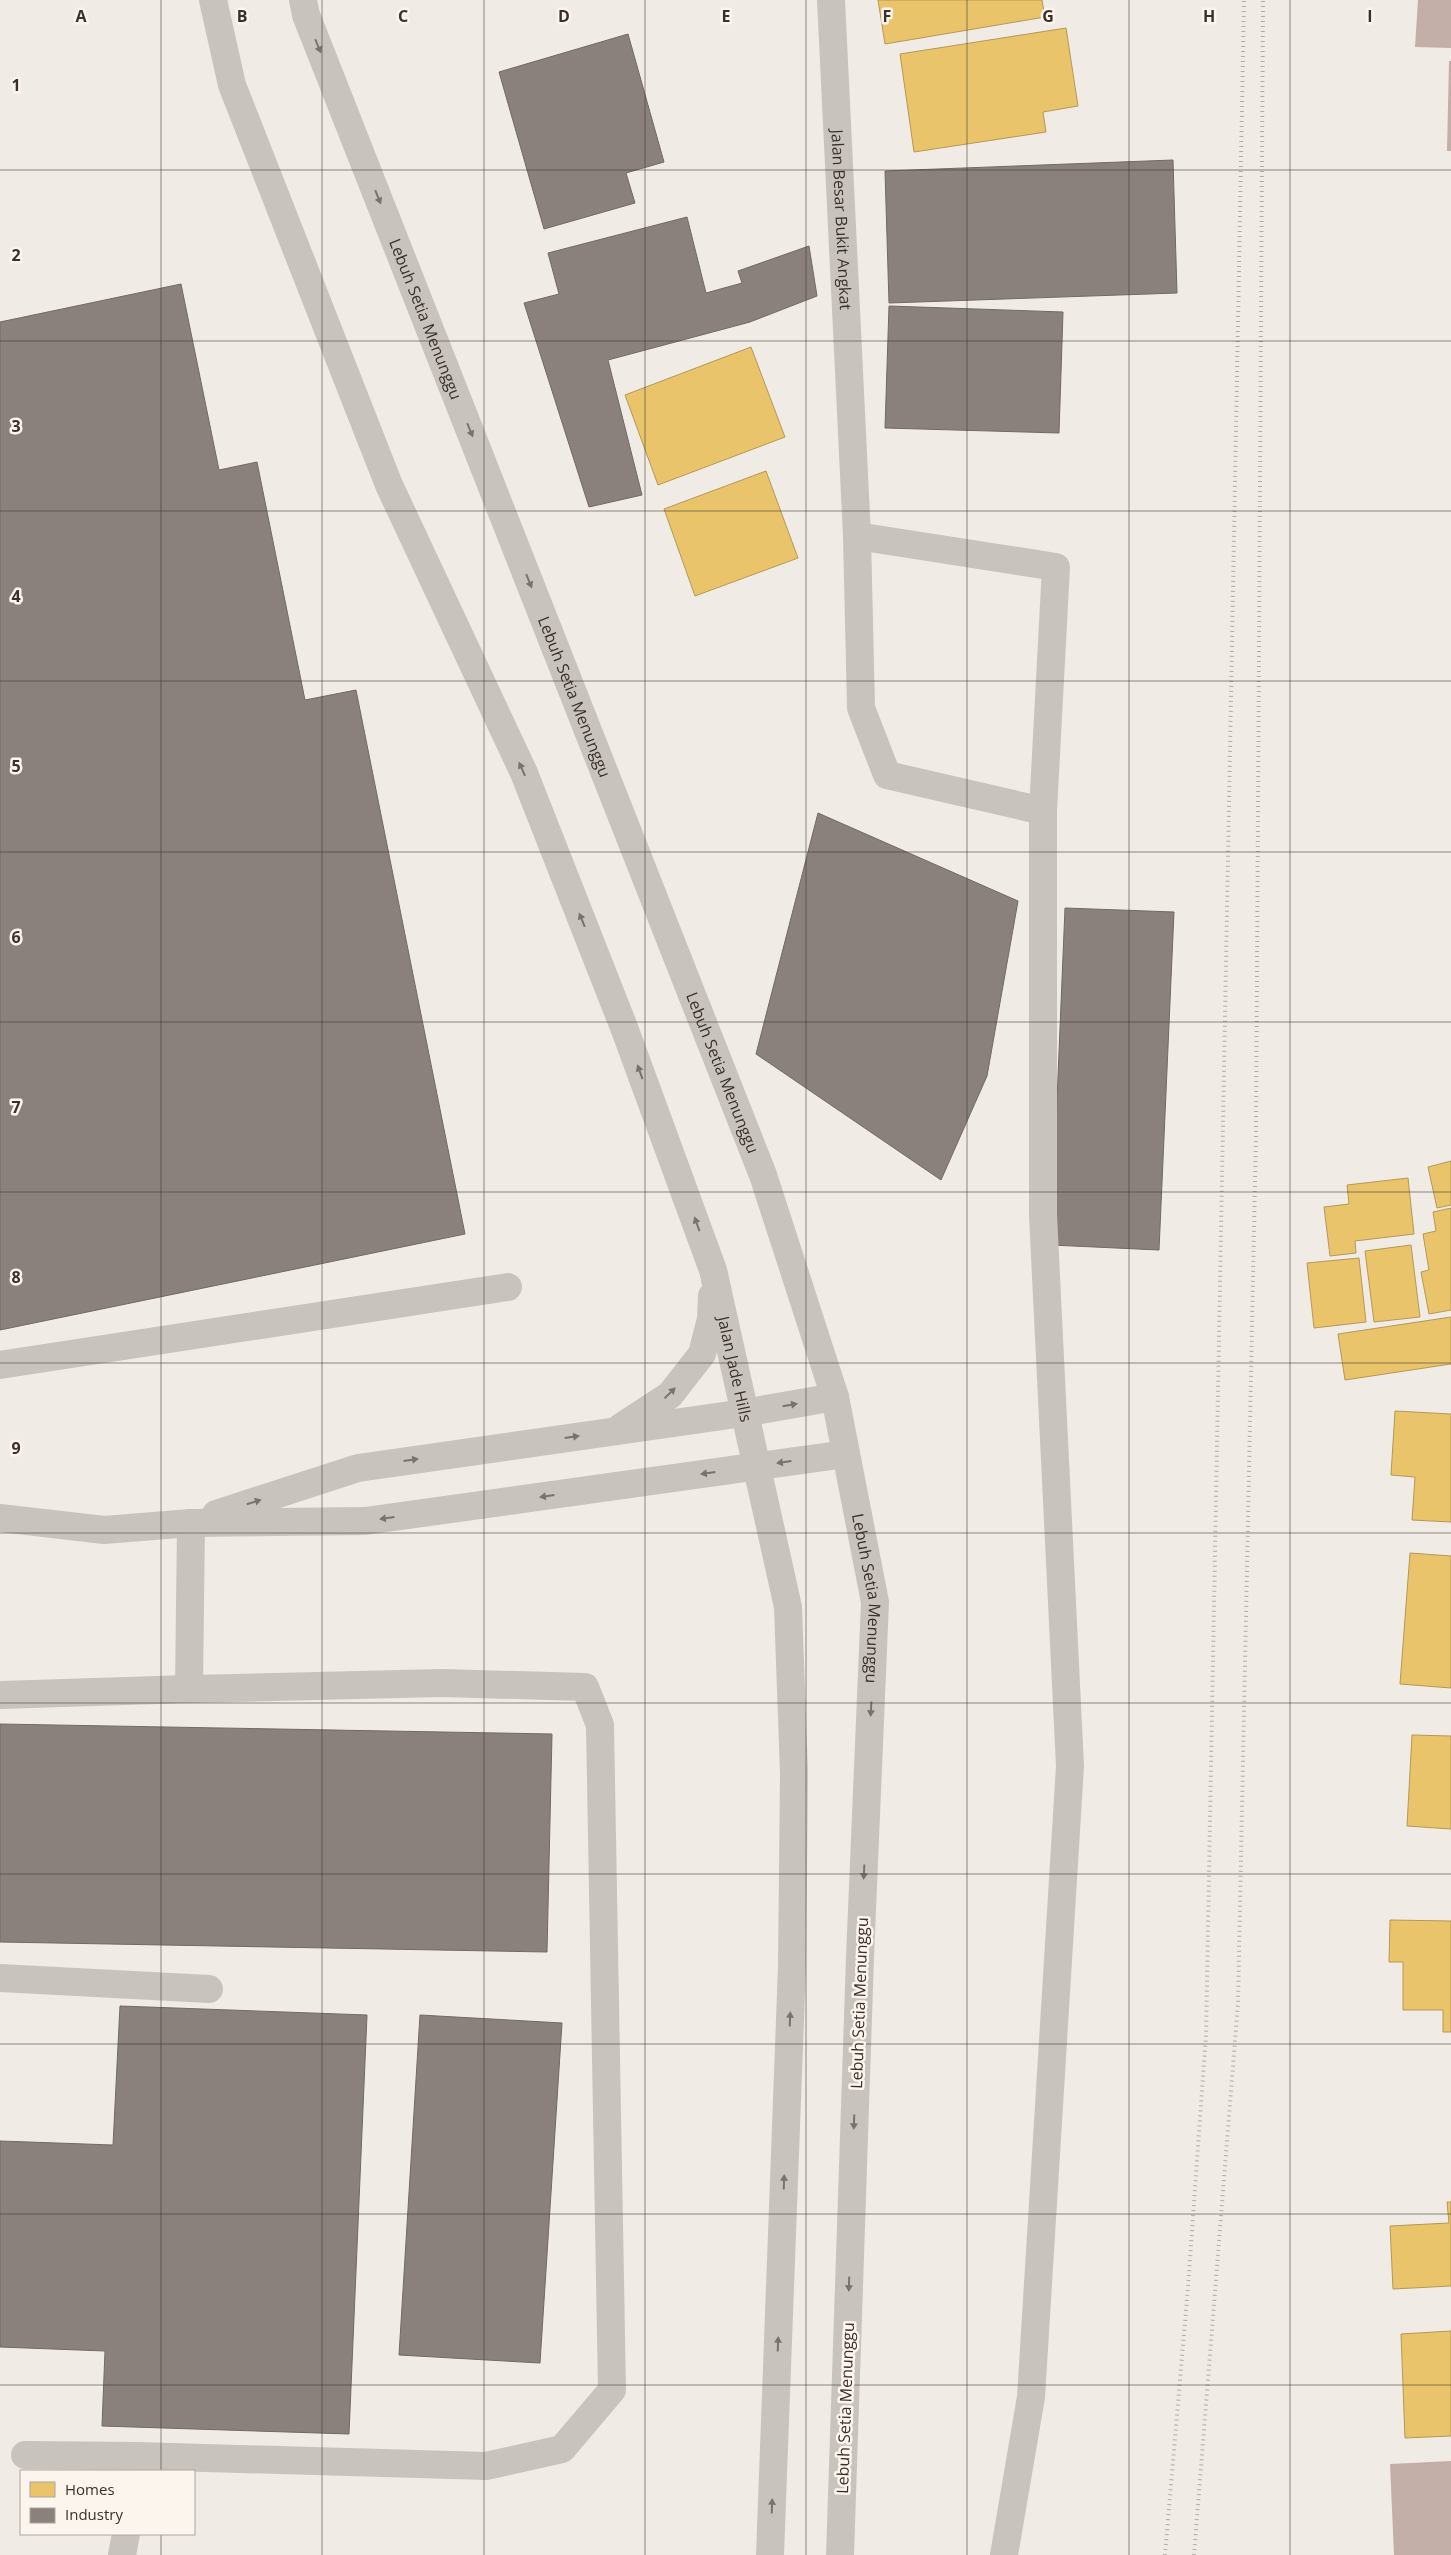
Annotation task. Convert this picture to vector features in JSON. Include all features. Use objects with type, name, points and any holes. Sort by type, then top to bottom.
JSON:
[{"type":"street","points":[[213,0],[232,85],[389,485],[524,774],[625,1030],[714,1270],[711,1319],[702,1354],[670,1395],[616,1431]]},
{"type":"street","name":"Lebuh Setia Menunggu","points":[[303,0],[306,15],[763,1175],[835,1397]]},
{"type":"street","name":"Jalan Besar Bukit Angkat","points":[[831,0],[857,536],[861,708],[887,775],[1044,811]]},
{"type":"street","points":[[857,536],[1056,567],[1044,811],[1044,1215],[1070,1766],[1031,2397],[1004,2555]]},
{"type":"street","name":"Jalan Jade Hills","points":[[714,1270],[757,1466]]},
{"type":"street","points":[[0,1365],[508,1286]]},
{"type":"street","points":[[0,1518],[104,1530],[191,1522],[365,1521],[846,1454],[835,1397],[744,1413],[358,1468],[191,1522]]},
{"type":"street","name":"Lebuh Setia Menunggu","points":[[840,2555],[860,1957],[876,1602],[846,1454]]},
{"type":"street","points":[[757,1466],[788,1606],[794,1773],[792,1966],[770,2555]]},
{"type":"street","points":[[189,1689],[191,1522]]},
{"type":"street","points":[[0,1695],[442,1683],[584,1687],[600,1725],[612,2390],[562,2449],[486,2466],[137,2464],[25,2456]]},
{"type":"street","points":[[0,1978],[209,1989]]},
{"type":"street","points":[[122,2555],[126,2535]]},
{"type":"building: Homes","points":[[878,0],[1042,0],[1045,17],[885,44]]},
{"type":"building: Homes","points":[[1066,28],[1078,106],[1043,112],[1046,132],[914,152],[900,54]]},
{"type":"building: Homes","points":[[751,347],[785,437],[658,485],[625,395]]},
{"type":"building: Homes","points":[[766,471],[798,558],[695,596],[664,509]]},
{"type":"building: Homes","points":[[1451,1161],[1451,1205],[1437,1208],[1428,1167]]},
{"type":"building: Homes","points":[[1408,1178],[1414,1234],[1355,1241],[1356,1253],[1330,1256],[1324,1207],[1349,1204],[1347,1185]]},
{"type":"building: Homes","points":[[1451,1208],[1451,1310],[1429,1314],[1421,1272],[1429,1270],[1423,1234],[1436,1231],[1433,1212]]},
{"type":"building: Homes","points":[[1411,1245],[1420,1317],[1374,1322],[1365,1251]]},
{"type":"building: Homes","points":[[1359,1258],[1366,1322],[1314,1328],[1307,1263]]},
{"type":"building: Homes","points":[[1451,1317],[1451,1364],[1345,1380],[1338,1334]]},
{"type":"building: Homes","points":[[1395,1411],[1451,1414],[1451,1522],[1412,1520],[1415,1477],[1391,1475]]},
{"type":"building: Homes","points":[[1410,1553],[1451,1556],[1451,1688],[1400,1684]]},
{"type":"building: Homes","points":[[1412,1735],[1451,1736],[1451,1829],[1407,1826]]},
{"type":"building: Homes","points":[[1390,1920],[1451,1921],[1451,2032],[1443,2032],[1443,2010],[1403,2010],[1403,1962],[1389,1962]]},
{"type":"building: Homes","points":[[1447,2202],[1451,2202],[1451,2286],[1393,2289],[1390,2226],[1449,2223]]},
{"type":"building: Homes","points":[[1451,2331],[1451,2436],[1405,2438],[1401,2334]]},
{"type":"building: Industry","points":[[628,34],[664,162],[626,173],[635,203],[544,229],[499,72]]},
{"type":"building: Industry","points":[[1173,160],[1177,293],[889,303],[885,171]]},
{"type":"building: Industry","points":[[687,217],[706,293],[742,283],[738,271],[809,246],[817,296],[750,322],[608,360],[642,495],[589,507],[524,303],[559,294],[548,253]]},
{"type":"building: Industry","points":[[181,284],[219,470],[257,462],[305,700],[356,690],[465,1234],[0,1330],[0,322]]},
{"type":"building: Industry","points":[[889,306],[1063,312],[1059,433],[885,428]]},
{"type":"building: Industry","points":[[818,813],[1018,901],[987,1076],[941,1180],[756,1054]]},
{"type":"building: Industry","points":[[1065,908],[1174,912],[1159,1250],[1051,1245]]},
{"type":"building: Industry","points":[[0,1724],[552,1734],[547,1952],[0,1942]]},
{"type":"building: Industry","points":[[120,2006],[367,2015],[349,2434],[102,2426],[105,2351],[0,2347],[0,2141],[113,2145]]},
{"type":"building: Industry","points":[[420,2015],[562,2023],[540,2363],[399,2355]]},
{"type":"building: Other","points":[[1418,0],[1451,0],[1451,48],[1415,47]]},
{"type":"building: Other","points":[[1449,61],[1451,61],[1451,151],[1447,151]]},
{"type":"building: Other","points":[[1451,2461],[1451,2555],[1394,2555],[1390,2464]]},
{"type":"railway","points":[[1165,2555],[1188,2287],[1206,2035],[1244,0]]},
{"type":"railway","points":[[1194,2555],[1238,2003],[1256,1133],[1263,0]]}]
